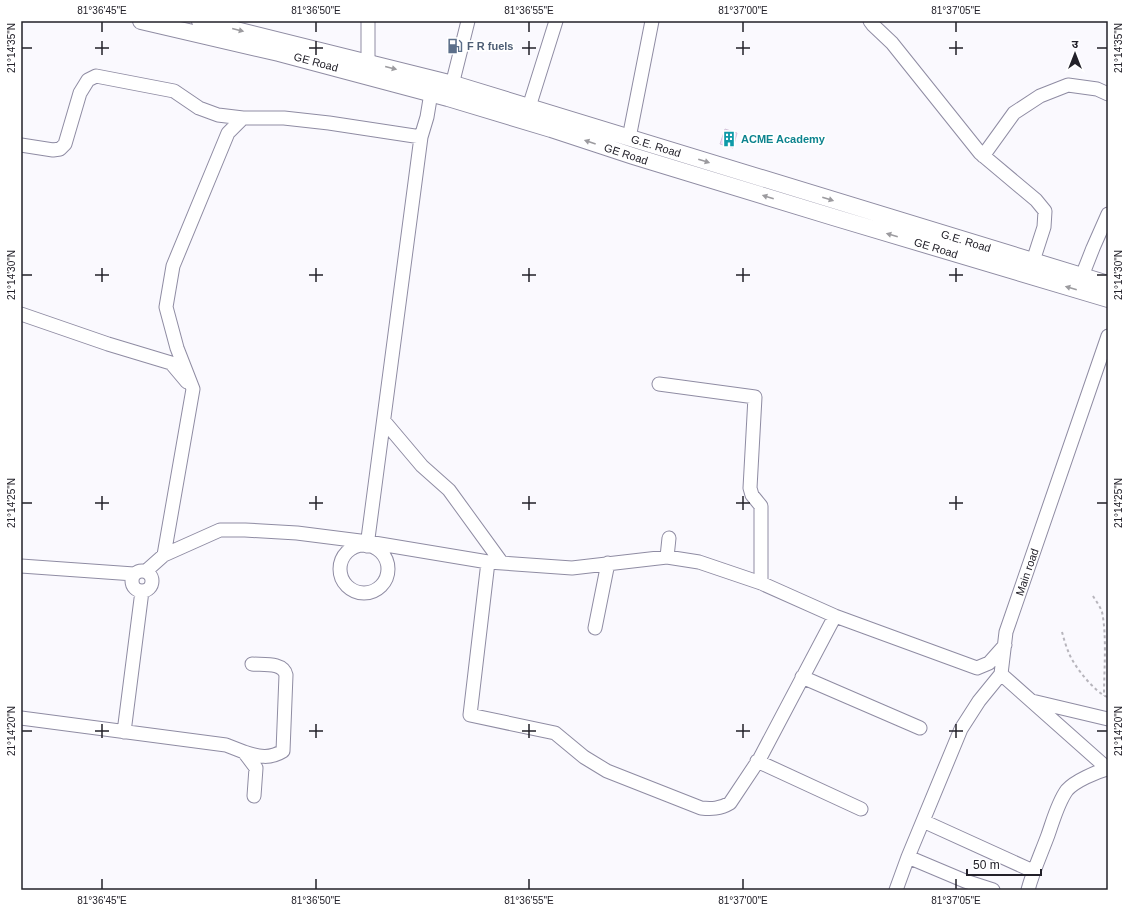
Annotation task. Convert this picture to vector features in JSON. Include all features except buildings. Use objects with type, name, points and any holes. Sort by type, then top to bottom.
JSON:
[{"type":"main road","name":"GE Road","points":[[141,21],[280,53],[368,69],[430,93],[450,91],[552,129],[633,156],[833,218],[1108,299]]},
{"type":"main road","name":"G.E. Road","points":[[200,21],[450,91],[530,107],[1108,284]]},
{"type":"street","points":[[368,21],[368,69]]},
{"type":"street","points":[[450,91],[468,21]]},
{"type":"street","points":[[530,107],[556,21]]},
{"type":"street","points":[[629,138],[652,21]]},
{"type":"street","points":[[870,21],[892,43],[983,156],[1036,200],[1045,211],[1044,227],[1033,261]]},
{"type":"street","points":[[21,145],[53,150],[60,149],[65,144],[80,93],[88,80],[96,76],[174,91],[199,108],[218,115],[243,118],[284,118],[421,136]]},
{"type":"street","points":[[983,156],[1014,113],[1040,96],[1068,85],[1097,89],[1108,94]]},
{"type":"street","points":[[368,544],[421,136],[430,93]]},
{"type":"street","points":[[164,555],[193,389],[177,348],[166,308],[168,294],[174,266],[228,133],[243,118]]},
{"type":"street","points":[[1082,276],[1092,248],[1108,214]]},
{"type":"street","points":[[21,314],[108,344],[171,363],[193,389]]},
{"type":"street","name":"Main road","points":[[1001,674],[1006,632],[1108,336]]},
{"type":"street","points":[[659,384],[755,397],[750,488],[761,506],[761,583]]},
{"type":"street","points":[[384,421],[422,466],[448,490],[502,563]]},
{"type":"street","points":[[140,573],[164,555],[220,530],[297,533],[404,548],[488,562],[572,568],[667,557],[699,562],[761,583],[834,616],[977,668],[989,663],[1005,645]]},
{"type":"street","points":[[329,537],[345,555]]},
{"type":"street","points":[[667,557],[669,538]]},
{"type":"street","points":[[368,544],[380,551],[385,557],[388,565],[388,573],[385,581],[380,587],[368,592],[356,592],[345,583],[341,576],[340,569],[345,555],[350,550],[368,544]]},
{"type":"street","points":[[388,565],[404,548]]},
{"type":"street","points":[[488,562],[470,715],[555,733],[584,757],[607,771],[705,809],[724,806],[730,803],[757,762],[834,616]]},
{"type":"street","points":[[595,628],[608,563]]},
{"type":"street","points":[[21,566],[140,573],[151,576],[152,582],[148,588],[142,590],[124,732]]},
{"type":"street","points":[[21,718],[226,745],[253,755],[274,756],[284,751],[286,675],[283,668],[252,664]]},
{"type":"street","points":[[896,890],[908,857],[961,729],[979,701],[1001,674],[1108,769]]},
{"type":"street","points":[[802,677],[920,728]]},
{"type":"street","points":[[1030,701],[1108,719]]},
{"type":"street","points":[[244,752],[256,768],[254,796]]},
{"type":"street","points":[[757,762],[861,810]]},
{"type":"street","points":[[1028,890],[1033,871],[1056,813],[1068,790],[1085,777],[1098,771],[1108,769]]},
{"type":"street","points":[[923,821],[1033,871]]},
{"type":"street","points":[[908,857],[963,886],[993,890]]},
{"type":"path","points":[[1092,596],[1102,612],[1104,634],[1104,696]]},
{"type":"path","points":[[1062,632],[1069,654],[1078,670],[1104,696],[1108,697]]},
{"type":"place","name":"F R fuels","points":[[455,46]]},
{"type":"place","name":"ACME Academy","points":[[729,139]]}]
